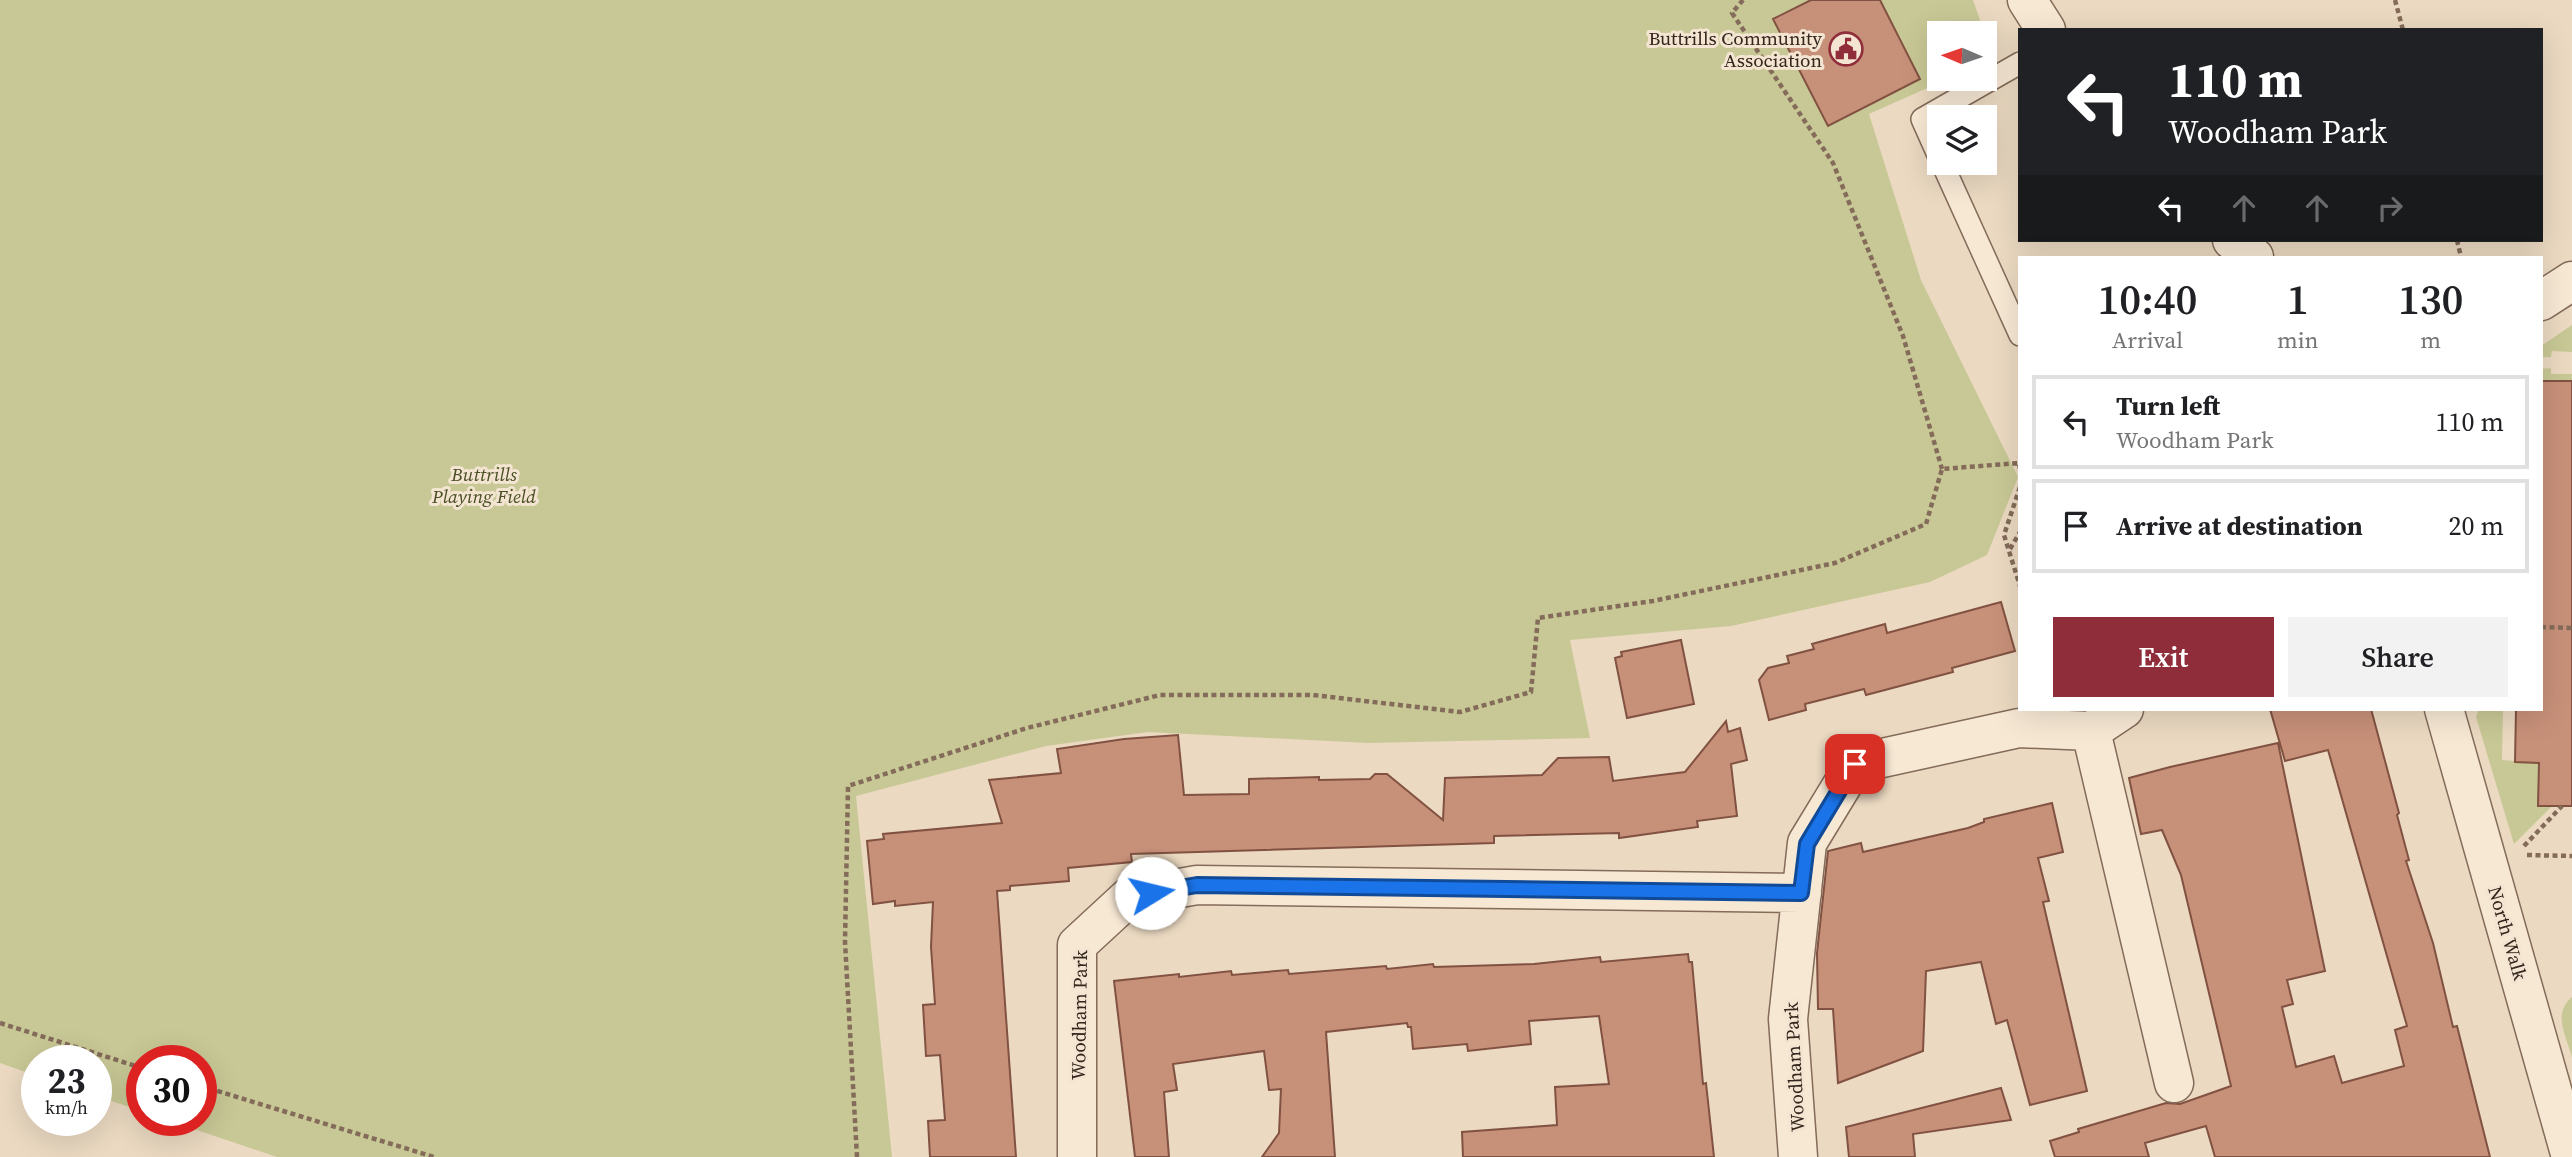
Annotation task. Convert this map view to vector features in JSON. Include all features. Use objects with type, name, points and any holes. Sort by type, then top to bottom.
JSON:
[{"type":"street","points":[[2027,0],[2045,28]]},
{"type":"street","points":[[2235,242],[2253,256]]},
{"type":"street","points":[[2543,300],[2572,281]]},
{"type":"street","points":[[2121,711],[2091,731],[2174,1083]]},
{"type":"street","name":"North Walk","points":[[2445,711],[2571,1157]]},
{"type":"street","name":"Woodham Park","points":[[1798,1157],[1788,1019],[1807,844],[1855,764],[2019,729],[2091,731]]},
{"type":"street","name":"Woodham Park","points":[[1077,1157],[1077,944],[1129,897],[1197,885],[1801,893]]},
{"type":"lane","points":[[1947,105],[2018,65]]},
{"type":"lane","points":[[1927,116],[1922,119],[1927,130]]},
{"type":"lane","points":[[1947,175],[2018,331]]},
{"type":"path","points":[[857,1157],[845,942],[848,786],[1027,728],[1160,695],[1313,695],[1460,712],[1531,692],[1538,618],[1653,601],[1835,564],[1926,524],[1942,469],[1903,336],[1833,163],[1732,13],[1743,0]]},
{"type":"path","points":[[2395,0],[2402,28]]},
{"type":"path","points":[[1942,469],[2018,463]]},
{"type":"path","points":[[2018,492],[2004,535],[2018,579]]},
{"type":"path","points":[[2010,550],[2018,536]]},
{"type":"path","points":[[2543,626],[2572,628]]},
{"type":"path","points":[[2516,854],[2562,806]]},
{"type":"path","points":[[0,1023],[126,1063]]},
{"type":"path","points":[[217,1092],[434,1157]]},
{"type":"green space","name":"Buttrills Playing Field","points":[[0,0],[1973,0],[1979,21],[1927,21],[1927,88],[1869,114],[1921,280],[2018,477],[1987,555],[1930,582],[1731,626],[1570,640],[1590,738],[1369,743],[1148,732],[1046,746],[856,796],[892,1157],[277,1157],[215,1136],[217,1136],[217,1045],[126,1045],[126,1106],[112,1101],[112,1045],[21,1045],[21,1070],[0,1063]]},
{"type":"green space","points":[[2572,325],[2572,352],[2552,351],[2551,357],[2543,357],[2543,345]]},
{"type":"green space","points":[[2551,368],[2551,374],[2572,374],[2572,381],[2543,381],[2543,369]]},
{"type":"green space","points":[[2478,711],[2503,711],[2502,760],[2539,763],[2538,805],[2552,806],[2514,844],[2476,717]]},
{"type":"green space","points":[[2572,997],[2572,1057],[2562,1018],[2563,1010]]},
{"type":"building","points":[[1811,0],[1880,0],[1920,79],[1828,126],[1773,19]]},
{"type":"building","points":[[2543,381],[2572,381],[2572,806],[2538,806],[2539,763],[2515,762],[2516,711],[2543,711]]},
{"type":"building","points":[[2001,602],[2015,651],[1952,668],[1953,672],[1866,695],[1864,689],[1805,704],[1806,710],[1769,720],[1759,680],[1768,668],[1789,663],[1787,656],[1814,649],[1812,644],[1885,624],[1887,633]]},
{"type":"building","points":[[1681,640],[1694,704],[1627,718],[1615,658],[1622,656],[1621,652]]},
{"type":"building","points":[[2271,711],[2372,711],[2399,813],[2397,815],[2409,860],[2406,861],[2433,943],[2453,1027],[2457,1026],[2490,1157],[2215,1157],[2206,1126],[2145,1143],[2149,1157],[2055,1157],[2050,1141],[2079,1132],[2078,1129],[2166,1103],[2180,1104],[2231,1086],[2181,875],[2162,830],[2141,834],[2129,778],[2170,767],[2278,743],[2325,971],[2287,980],[2293,1004],[2282,1007],[2296,1067],[2334,1056],[2342,1083],[2404,1066],[2395,1030],[2407,1026],[2328,750],[2285,761]]},
{"type":"building","points":[[1726,721],[1728,732],[1740,728],[1747,760],[1731,764],[1737,816],[1697,821],[1698,827],[1619,838],[1619,833],[1494,836],[1494,843],[1131,854],[1132,862],[1068,868],[1069,881],[1010,886],[1010,890],[997,891],[1016,1157],[930,1157],[928,1121],[945,1120],[940,1055],[926,1056],[923,1005],[935,1004],[931,947],[933,902],[895,906],[895,901],[873,904],[867,841],[884,839],[883,834],[1002,823],[989,780],[1061,773],[1057,749],[1124,739],[1178,735],[1184,795],[1249,794],[1249,779],[1370,779],[1375,774],[1387,774],[1443,820],[1445,778],[1542,775],[1558,758],[1609,757],[1613,781],[1685,772]]},
{"type":"building","points":[[2052,803],[2063,852],[2038,858],[2049,901],[2043,902],[2087,1091],[2030,1105],[2007,1020],[1996,1024],[1981,962],[1926,971],[1923,1051],[1838,1083],[1833,1009],[1818,1009],[1817,953],[1828,851],[1861,843],[1863,852],[1968,828],[1984,822],[1984,819]]},
{"type":"building","points":[[1688,954],[1689,962],[1692,962],[1703,1084],[1706,1083],[1714,1157],[1463,1157],[1462,1132],[1557,1125],[1555,1087],[1609,1084],[1599,1016],[1529,1021],[1531,1044],[1468,1051],[1467,1044],[1413,1049],[1411,1027],[1408,1027],[1407,1023],[1326,1032],[1335,1157],[1262,1157],[1279,1133],[1281,1089],[1269,1090],[1264,1051],[1173,1064],[1177,1090],[1164,1092],[1169,1157],[1135,1157],[1114,981],[1231,971],[1232,975],[1288,970],[1289,974],[1433,964],[1434,967],[1534,964],[1600,957],[1601,962]]},
{"type":"building","points":[[2001,1088],[2011,1120],[1913,1134],[1915,1157],[1849,1157],[1846,1127]]},
{"type":"place","name":"Buttrills Community Association","points":[[1846,49]]},
{"type":"route","points":[[1151,893],[1197,885],[1801,893],[1807,844],[1855,764]]}]
